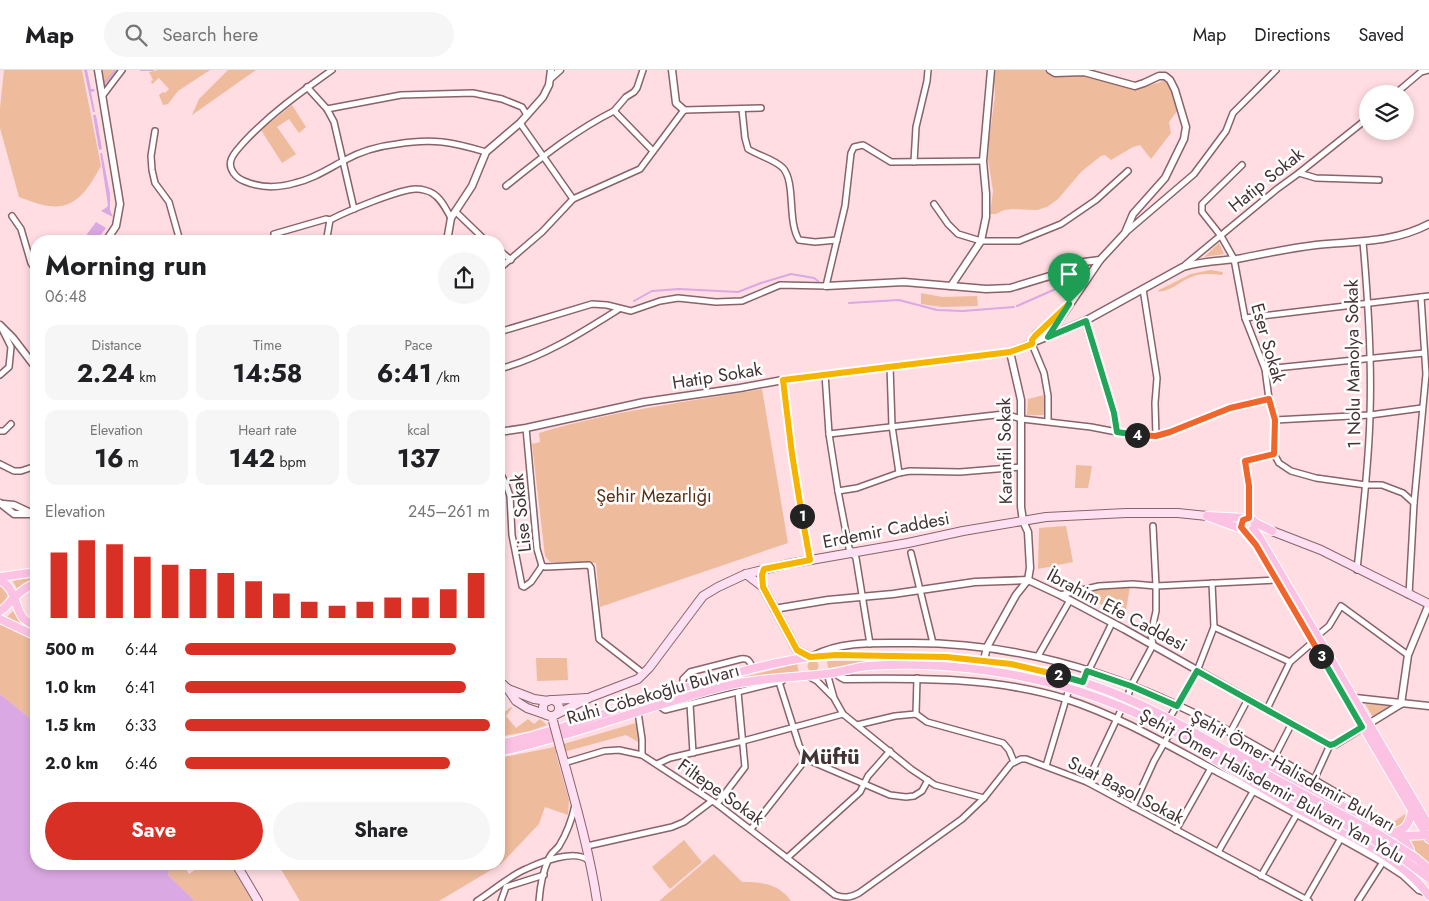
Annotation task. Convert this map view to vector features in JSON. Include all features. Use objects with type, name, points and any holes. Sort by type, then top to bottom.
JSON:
[{"type":"main road","name":"Erdemir Caddesi","points":[[552,717],[591,697],[634,681],[644,674],[703,596],[746,574],[963,531],[1068,515],[1178,513],[1251,523],[1321,550],[1357,570],[1429,604]]},
{"type":"main road","name":"Erdemir Caddesi","points":[[1207,516],[1243,530]]},
{"type":"main road","points":[[1251,523],[1241,523],[1243,530],[1256,545],[1276,580],[1355,698],[1429,826]]},
{"type":"main road","points":[[1243,530],[1248,532],[1251,523]]},
{"type":"main road","points":[[1251,523],[1260,536],[1362,727],[1428,836]]},
{"type":"main road","points":[[764,569],[762,575],[763,587],[797,650],[806,658],[807,675]]},
{"type":"main road","points":[[0,579],[30,573]]},
{"type":"main road","points":[[746,574],[763,587]]},
{"type":"main road","points":[[0,579],[7,585],[23,618],[30,623]]},
{"type":"main road","points":[[0,611],[7,607],[13,598],[30,586]]},
{"type":"main road","points":[[0,619],[30,633]]},
{"type":"main road","name":"Şehit Ömer Halisdemir Bulvarı","points":[[806,658],[910,655],[984,660],[1038,670],[1083,682],[1127,699],[1193,732],[1264,777],[1396,854],[1429,878]]},
{"type":"main road","points":[[824,656],[827,673]]},
{"type":"main road","name":"Ruhi Cöbekoğlu Bulvarı","points":[[505,742],[555,730],[683,688],[753,669],[806,658]]},
{"type":"main road","name":"Şehit Ömer Halisdemir Bulvarı","points":[[816,674],[867,666],[934,666],[999,672],[1069,688],[1122,708],[1171,731],[1378,834],[1416,858],[1429,870]]},
{"type":"main road","name":"Ruhi Cöbekoğlu Bulvarı","points":[[505,751],[553,739],[658,705],[730,685],[755,680],[816,674]]},
{"type":"main road","points":[[505,687],[516,701],[522,705],[552,717]]},
{"type":"main road","name":"Erdemir Caddesi","points":[[508,689],[534,699],[551,701],[591,697]]},
{"type":"main road","points":[[552,717],[559,706],[551,701],[544,704],[543,709],[552,717],[576,802],[591,864],[597,901]]},
{"type":"main road","points":[[1193,732],[1211,738],[1269,766],[1395,834],[1428,836]]},
{"type":"main road","name":"Şehit Ömer Halisdemir Bulvarı","points":[[1189,741],[1204,754],[1243,778],[1387,862],[1420,884],[1428,895]]},
{"type":"main road","points":[[1395,834],[1409,823],[1412,810]]},
{"type":"main road","name":"Şehit Ömer Halisdemir Bulvarı","points":[[1387,862],[1402,864],[1410,858],[1409,847],[1395,834]]},
{"type":"main road","points":[[240,870],[258,901]]},
{"type":"street","points":[[98,70],[120,204],[116,226],[110,235]]},
{"type":"street","points":[[103,94],[122,70]]},
{"type":"street","points":[[332,70],[267,119],[249,137],[230,161],[231,168],[238,178],[252,184],[273,187],[296,183],[330,170],[362,152],[395,144],[426,140],[453,142],[486,152]]},
{"type":"street","points":[[448,235],[451,218],[472,186],[486,152],[520,123],[543,97],[551,70]]},
{"type":"street","points":[[550,78],[560,70]]},
{"type":"street","points":[[506,186],[543,157],[592,123],[614,111],[637,88],[643,70]]},
{"type":"street","points":[[672,70],[676,103],[684,110],[761,108]]},
{"type":"street","points":[[914,162],[916,127],[928,70]]},
{"type":"street","points":[[951,286],[981,241],[986,217],[983,161],[992,70]]},
{"type":"street","points":[[1050,70],[1055,73],[1085,71],[1135,86],[1158,76],[1165,76],[1170,80],[1185,120],[1184,140],[1165,178],[1133,214],[1125,233]]},
{"type":"street","points":[[1048,337],[1100,260],[1125,233],[1194,174],[1226,131],[1233,113],[1276,70]]},
{"type":"street","points":[[1405,85],[1420,72],[1429,70]]},
{"type":"street","points":[[307,87],[327,110],[334,122],[354,209]]},
{"type":"street","points":[[327,110],[401,96],[473,93],[502,98],[522,107],[527,115]]},
{"type":"street","points":[[742,109],[744,138],[748,149],[784,169],[792,199],[794,232],[799,240],[815,242],[837,240]]},
{"type":"street","points":[[505,264],[542,232],[573,199],[640,169],[684,110]]},
{"type":"street","points":[[614,111],[653,152]]},
{"type":"street","points":[[520,123],[573,199]]},
{"type":"street","name":"Hatip Sokak","points":[[505,431],[644,402],[783,380],[1010,352],[1086,321],[1183,267],[1359,125]]},
{"type":"street","points":[[155,131],[151,156],[152,170],[155,183],[169,202],[178,235]]},
{"type":"street","points":[[826,286],[845,206],[851,153],[854,147],[863,145],[891,162],[983,161]]},
{"type":"street","name":"Eser Sokak","points":[[1242,165],[1202,204],[1202,212],[1221,236],[1234,259],[1245,318],[1265,369],[1269,399],[1275,420],[1274,454]]},
{"type":"street","points":[[934,204],[948,224],[958,234],[981,241],[1019,241],[1062,224],[1096,200],[1128,171]]},
{"type":"street","points":[[1299,173],[1316,178],[1379,180]]},
{"type":"street","points":[[274,234],[326,219],[330,220],[341,214],[404,191],[418,189],[436,196],[451,218]]},
{"type":"street","points":[[455,211],[480,235]]},
{"type":"street","points":[[12,216],[21,230],[30,260]]},
{"type":"street","points":[[327,235],[330,220]]},
{"type":"street","name":"Hatip Sokak","points":[[1183,267],[1204,262],[1234,259],[1316,245],[1363,242],[1403,235],[1429,224]]},
{"type":"street","name":"1 Nolu Manolya Sokak","points":[[1363,242],[1370,359],[1370,415],[1366,485]]},
{"type":"street","points":[[505,255],[511,260]]},
{"type":"street","points":[[505,330],[592,304],[607,305],[631,312],[660,301],[678,298],[716,302],[742,301],[780,285],[826,286],[904,282],[986,290],[1010,288],[1063,272],[1076,263],[1100,260]]},
{"type":"street","points":[[1143,289],[1157,378],[1155,403],[1156,436]]},
{"type":"street","points":[[1245,318],[1429,296]]},
{"type":"street","points":[[1409,595],[1422,408],[1426,400],[1421,298]]},
{"type":"street","points":[[1048,421],[1048,396],[1044,373],[1032,340],[1069,304]]},
{"type":"street","points":[[505,368],[519,364],[549,350],[619,309]]},
{"type":"street","points":[[1086,321],[1114,413],[1117,432]]},
{"type":"street","points":[[0,325],[30,360]]},
{"type":"street","points":[[0,325],[11,347],[9,367],[0,375]]},
{"type":"street","name":"Karanfil Sokak","points":[[1010,352],[1022,400],[1021,507],[1023,521],[1028,532],[1030,568],[1028,580]]},
{"type":"street","points":[[1265,369],[1424,353]]},
{"type":"street","points":[[890,366],[892,426],[899,473]]},
{"type":"street","points":[[825,374],[829,434],[838,491],[849,548],[856,558],[870,644]]},
{"type":"street","points":[[783,380],[792,454],[810,560]]},
{"type":"street","points":[[829,434],[1004,414],[1022,419],[1048,421],[1136,435],[1156,436],[1230,408],[1269,399]]},
{"type":"street","points":[[1275,420],[1370,415],[1422,408]]},
{"type":"street","points":[[0,431],[4,431],[11,424]]},
{"type":"street","name":"Lise Sokak","points":[[526,428],[537,549],[542,566],[589,565],[599,639],[644,674]]},
{"type":"street","points":[[1251,523],[1249,486],[1245,461],[1274,454],[1283,467],[1291,471],[1316,478],[1366,485],[1382,485],[1403,493],[1414,502]]},
{"type":"street","points":[[0,463],[14,471],[30,468]]},
{"type":"street","points":[[838,491],[857,488],[899,473],[1021,468]]},
{"type":"street","points":[[505,482],[510,496],[512,535],[522,586],[524,587],[530,582],[542,566]]},
{"type":"street","points":[[1357,570],[1366,485]]},
{"type":"street","points":[[2,504],[14,505],[30,512]]},
{"type":"street","points":[[1127,699],[1131,686],[1153,645],[1151,634],[1156,611],[1156,586],[1153,526]]},
{"type":"street","points":[[911,553],[933,643]]},
{"type":"street","points":[[984,660],[987,648],[1016,595],[1028,580]]},
{"type":"street","name":"İbrahim Efe Caddesi","points":[[774,608],[828,600],[920,591],[975,582],[1028,580],[1060,594],[1330,745]]},
{"type":"street","points":[[1060,594],[1099,586],[1133,584],[1156,586],[1276,580]]},
{"type":"street","points":[[1169,719],[1197,671],[1214,627],[1212,583]]},
{"type":"street","points":[[1038,656],[1070,600]]},
{"type":"street","points":[[1401,704],[1408,655],[1429,604]]},
{"type":"street","points":[[1267,709],[1290,662],[1329,626],[1341,606],[1408,655]]},
{"type":"street","points":[[1083,682],[1112,623]]},
{"type":"street","points":[[1214,627],[1290,662]]},
{"type":"street","name":"Şehit Ömer Halisdemir Bulvarı Yan Yolu","points":[[806,658],[824,650],[844,645],[933,643],[987,648],[1038,656],[1131,686],[1177,706],[1230,733],[1352,802],[1354,812]]},
{"type":"street","points":[[683,688],[682,683],[685,676],[690,672],[704,668],[746,658],[750,661],[753,669]]},
{"type":"street","name":"Şehit Ömer Halisdemir Bulvarı Yan Yolu","points":[[838,672],[839,676],[844,679],[917,678],[972,682],[1019,688],[1065,699],[1117,718],[1165,742],[1387,862]]},
{"type":"street","points":[[827,673],[834,698]]},
{"type":"street","points":[[807,675],[817,681],[834,698],[844,714],[857,725],[890,751],[935,785],[984,798],[1014,762],[1009,750],[1003,743],[927,722],[916,714],[857,725]]},
{"type":"street","points":[[658,705],[665,710],[779,682],[790,676]]},
{"type":"street","points":[[916,714],[917,678]]},
{"type":"street","points":[[779,682],[799,745],[806,759],[890,795],[914,796],[922,791],[928,780]]},
{"type":"street","points":[[1046,766],[1069,688]]},
{"type":"street","points":[[586,846],[672,827],[684,822],[714,802],[745,767],[738,692]]},
{"type":"street","points":[[1230,733],[1248,698]]},
{"type":"street","points":[[1355,698],[1429,706]]},
{"type":"street","points":[[690,704],[694,753]]},
{"type":"street","points":[[1314,780],[1330,745],[1336,744],[1401,704]]},
{"type":"street","points":[[1088,782],[1122,708]]},
{"type":"street","points":[[638,712],[642,755]]},
{"type":"street","points":[[657,764],[670,758],[844,714]]},
{"type":"street","points":[[1274,758],[1292,723]]},
{"type":"street","points":[[1133,807],[1171,731]]},
{"type":"street","name":"Filtepe Sokak","points":[[564,763],[604,751],[619,750],[642,755],[714,802],[835,895],[847,898],[859,893],[962,819],[984,798]]},
{"type":"street","points":[[788,858],[860,792],[868,776],[890,751]]},
{"type":"street","points":[[751,829],[806,759]]},
{"type":"street","name":"Suat Başol Sokak","points":[[1014,762],[1026,759],[1088,782],[1308,900]]},
{"type":"street","points":[[1176,830],[1211,768]]},
{"type":"street","points":[[1218,852],[1254,790]]},
{"type":"street","points":[[539,901],[549,856],[558,848],[576,802]]},
{"type":"street","points":[[1261,876],[1297,814]]},
{"type":"street","points":[[1308,900],[1341,838]]},
{"type":"street","points":[[478,901],[525,869],[548,861],[578,856],[586,858],[591,864]]},
{"type":"street","points":[[1358,901],[1387,862]]},
{"type":"street","points":[[501,901],[506,887],[544,875]]},
{"type":"green space","points":[[4,70],[82,70],[101,166],[87,189],[75,201],[59,206],[45,205],[19,197],[0,128]]},
{"type":"green space","points":[[102,70],[118,70],[105,86]]},
{"type":"green space","points":[[159,70],[210,70],[178,91],[168,104],[163,105],[159,95],[169,89],[159,78],[152,84],[151,81],[153,80],[149,72]]},
{"type":"green space","points":[[228,70],[256,70],[192,115],[199,99]]},
{"type":"green space","points":[[996,70],[1047,70],[1053,73],[1083,75],[1132,89],[1167,79],[1180,107],[1169,122],[1171,133],[1151,159],[1140,145],[1111,160],[1105,155],[1101,156],[1082,171],[1058,199],[1047,207],[1037,210],[1004,210],[996,214],[990,214],[993,191],[988,159]]},
{"type":"green space","points":[[292,105],[306,127],[299,133],[289,119],[277,127],[296,154],[282,163],[261,130]]},
{"type":"green space","points":[[1219,243],[1224,254],[1204,257]]},
{"type":"green space","points":[[1210,270],[1223,272],[1222,275],[1204,274],[1194,276],[1171,288],[1157,291],[1191,274]]},
{"type":"green space","points":[[921,293],[942,297],[977,296],[978,306],[942,307],[921,304]]},
{"type":"green space","name":"Şehir Mezarlığı","points":[[762,389],[788,543],[600,607],[596,563],[550,562],[545,556],[532,444],[540,442],[539,433],[621,413]]},
{"type":"green space","points":[[1044,395],[1044,415],[1027,415],[1028,399]]},
{"type":"green space","points":[[1076,465],[1092,466],[1088,488],[1075,488]]},
{"type":"green space","points":[[1066,526],[1073,562],[1038,569],[1039,528]]},
{"type":"green space","points":[[30,578],[30,582],[24,583],[17,589],[13,581]]},
{"type":"green space","points":[[0,585],[8,594],[4,604],[0,606]]},
{"type":"green space","points":[[1130,586],[1125,617],[1087,597],[1083,592],[1088,590]]},
{"type":"green space","points":[[13,611],[30,626],[30,629],[7,617]]},
{"type":"green space","points":[[0,622],[30,637],[30,718],[0,694]]},
{"type":"green space","points":[[536,658],[567,658],[568,680],[537,681]]},
{"type":"green space","points":[[827,660],[878,660],[828,668]]},
{"type":"green space","points":[[811,661],[815,661],[818,666],[817,670],[811,671],[808,668],[808,664]]},
{"type":"green space","points":[[797,664],[799,672],[743,677]]},
{"type":"green space","points":[[1365,704],[1391,706],[1373,717]]},
{"type":"green space","points":[[512,708],[506,716],[516,728],[528,719],[534,724],[540,719],[547,725],[530,731],[505,736],[505,712]]},
{"type":"green space","points":[[636,723],[640,743],[626,735],[556,754],[569,800],[568,815],[545,807],[539,824],[505,860],[505,757],[550,748]]},
{"type":"green space","points":[[1408,812],[1408,820],[1395,830],[1386,827]]},
{"type":"green space","points":[[1405,838],[1426,838],[1429,843],[1429,863],[1414,850]]},
{"type":"green space","points":[[684,840],[702,862],[670,889],[652,867]]},
{"type":"green space","points":[[714,854],[742,882],[770,885],[781,891],[791,901],[659,901]]},
{"type":"green space","points":[[169,870],[187,870],[189,874],[195,870],[235,870],[254,901],[195,901],[168,875]]},
{"type":"green space","points":[[491,870],[439,901],[300,901],[282,871]]},
{"type":"shaded area","points":[[84,70],[87,70],[91,89],[95,91],[91,92],[95,112],[93,112]]},
{"type":"shaded area","points":[[93,115],[96,115],[102,149],[99,150]]},
{"type":"shaded area","points":[[100,153],[102,153],[110,194],[110,210],[113,217],[101,211],[108,205]]},
{"type":"shaded area","points":[[96,222],[106,228],[101,235],[86,235]]},
{"type":"shaded area","points":[[0,694],[30,718],[30,870],[169,870],[168,875],[195,901],[0,901]]},
{"type":"waterway","points":[[105,82],[116,70]]},
{"type":"waterway","points":[[141,70],[153,70]]},
{"type":"waterway","points":[[1017,306],[1058,288],[1083,268]]},
{"type":"waterway","points":[[634,301],[652,291],[679,289],[738,292],[791,274],[814,278],[818,281]]},
{"type":"waterway","points":[[849,303],[899,300],[937,310],[963,311],[1014,307]]},
{"type":"district","name":"Müftü","points":[[830,756]]},
{"type":"route","points":[[1069,304],[1048,337],[1086,321],[1114,413],[1117,432],[1156,436],[1230,408],[1269,399],[1275,420],[1274,454],[1245,461],[1249,486],[1249,518],[1243,520],[1241,527],[1256,545],[1362,727],[1336,744],[1330,745],[1197,671],[1177,706],[1131,686],[1087,671],[1083,682],[1011,664],[984,660],[910,655],[810,657],[797,650],[763,587],[762,575],[764,569],[810,560],[792,454],[783,380],[1010,352],[1032,344],[1032,340],[1041,329],[1069,304]]}]
